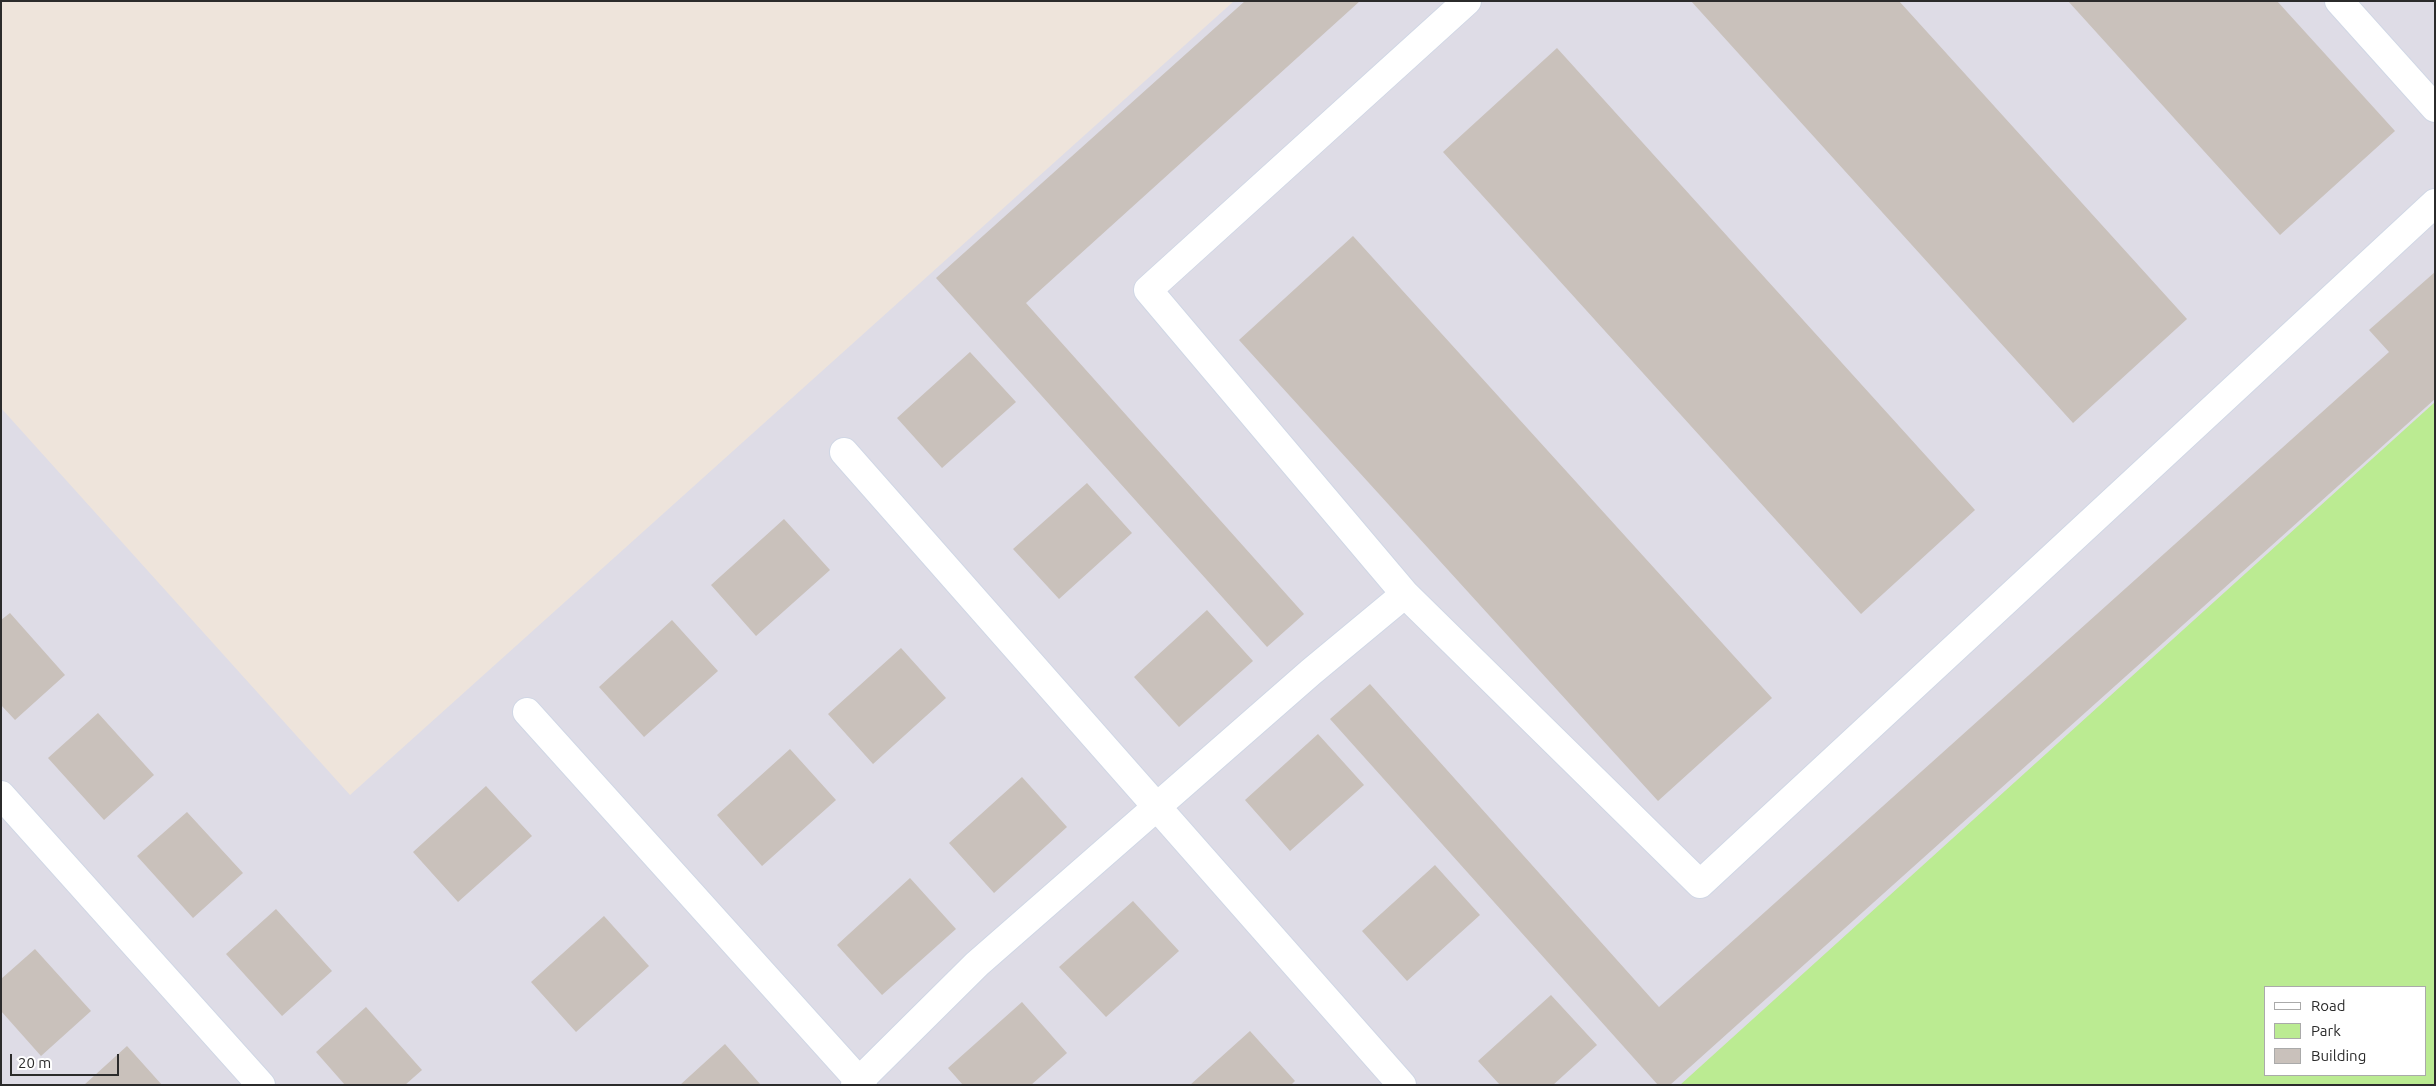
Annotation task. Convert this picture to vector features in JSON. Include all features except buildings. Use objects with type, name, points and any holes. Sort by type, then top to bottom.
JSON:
[{"type":"lane","points":[[1467,1],[1148,290],[1405,594],[1700,884],[2435,204]]},
{"type":"lane","points":[[2339,1],[2435,108]]},
{"type":"lane","points":[[844,452],[1402,1085]]},
{"type":"lane","points":[[528,712],[859,1083],[977,964],[1311,672],[1405,594]]},
{"type":"lane","points":[[1,795],[261,1085]]},
{"type":"shaded area","points":[[1234,1],[2435,1],[2435,413],[1689,1085],[1,1085],[1,408],[350,795]]},
{"type":"green space","points":[[2435,402],[2435,1085],[1680,1085]]}]
